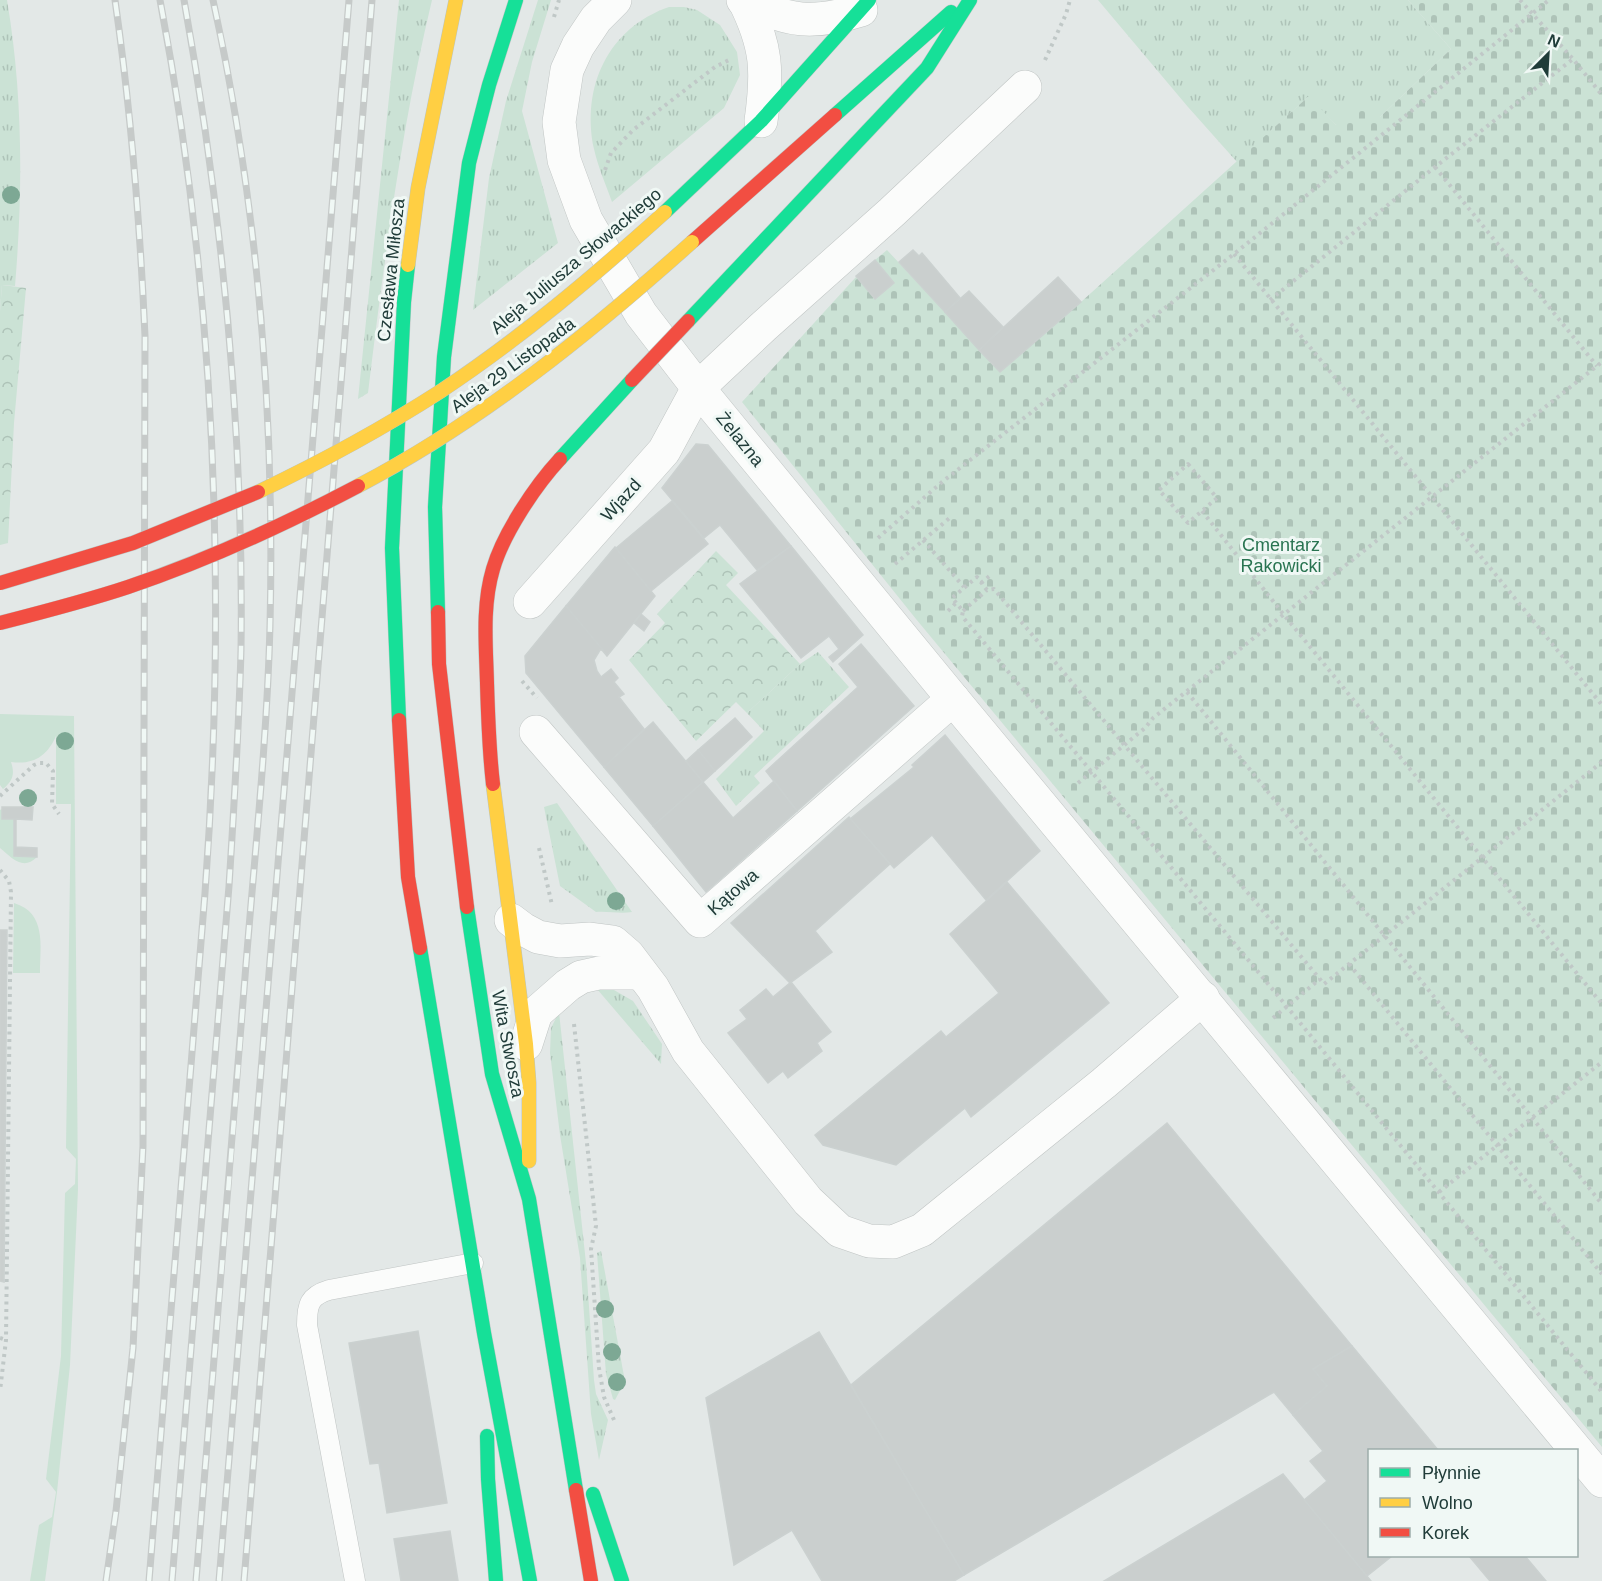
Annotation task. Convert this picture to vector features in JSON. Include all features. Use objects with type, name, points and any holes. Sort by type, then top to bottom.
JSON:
[{"type":"main road","name":"Czesława Miłosza","points":[[456,0],[418,188],[404,302],[392,548],[408,877],[473,1263]]},
{"type":"main road","name":"Wita Stwosza","points":[[516,0],[489,85],[470,163],[444,357],[435,507],[439,664],[464,884],[492,1074],[529,1199],[591,1581]]},
{"type":"main road","name":"Aleja 29 Listopada","points":[[0,623],[72,604],[209,557],[372,478],[454,430],[531,377],[600,322],[964,0]]},
{"type":"main road","points":[[529,1199],[529,1083],[526,1044],[490,757],[485,626],[486,598],[493,568],[507,536],[536,489],[557,462],[927,68],[970,0]]},
{"type":"main road","name":"Aleja Juliusza Słowackiego","points":[[0,583],[109,551],[200,517],[292,476],[407,412],[518,336],[576,290],[665,212],[760,121],[865,5]]},
{"type":"main road","points":[[473,1263],[530,1581]]},
{"type":"main road","points":[[484,1333],[488,1479],[496,1581]]},
{"type":"main road","points":[[565,1419],[604,1524],[622,1581]]},
{"type":"street","name":"Żelazna","points":[[615,0],[596,19],[578,46],[567,70],[558,122],[564,160],[586,220],[641,314],[698,388],[953,699],[1576,1449]]},
{"type":"street","points":[[743,0],[776,13],[812,20],[835,18],[865,5]]},
{"type":"street","points":[[743,0],[757,25],[764,51],[766,84],[760,121]]},
{"type":"street","name":"Wjazd","points":[[530,602],[664,451],[698,388],[762,327],[892,212],[1025,87]]},
{"type":"street","name":"Kątowa","points":[[536,732],[700,921],[953,699]]},
{"type":"street","points":[[511,920],[530,933],[549,939],[560,941],[590,939],[613,942],[628,955],[653,988],[686,1048],[808,1201],[840,1231],[869,1240],[893,1242],[922,1230],[1104,1083],[1203,998]]},
{"type":"street","points":[[526,1044],[536,1013],[568,985],[581,977],[598,973],[641,973]]},
{"type":"street","name":"Żelazna","points":[[1578,1452],[1602,1481]]},
{"type":"lane","points":[[355,1581],[307,1325],[307,1308],[320,1293],[329,1290],[473,1263]]},
{"type":"path","points":[[1025,87],[1051,50],[1070,0]]},
{"type":"path","points":[[1520,0],[1602,95]]},
{"type":"path","points":[[878,538],[998,437],[1234,254],[1549,0]]},
{"type":"path","points":[[586,220],[600,187],[607,162],[620,142],[706,74],[734,58]]},
{"type":"path","points":[[1270,300],[1435,166],[1573,59]]},
{"type":"path","points":[[1435,166],[1597,366]]},
{"type":"path","points":[[1234,254],[1602,705]]},
{"type":"path","points":[[1078,783],[1145,728],[1153,718],[1602,362]]},
{"type":"path","points":[[1188,464],[1217,498],[1202,511],[1188,523],[1159,490],[1188,464]]},
{"type":"path","points":[[1202,511],[1284,615],[1602,1004]]},
{"type":"path","points":[[895,564],[952,516]]},
{"type":"path","points":[[923,540],[964,587]]},
{"type":"path","points":[[981,583],[992,574]]},
{"type":"path","points":[[963,611],[952,598],[964,587],[976,577],[987,590]]},
{"type":"path","points":[[1602,762],[1324,984],[994,589],[987,590],[963,611],[962,616],[1287,1006],[1602,1392]]},
{"type":"path","points":[[948,611],[956,603]]},
{"type":"path","points":[[1187,692],[1602,1204]]},
{"type":"path","points":[[0,796],[34,765],[46,763],[53,771],[52,804],[59,814]]},
{"type":"path","points":[[0,870],[9,881],[11,892],[6,1341],[0,1391]]},
{"type":"path","points":[[1349,964],[1602,1274]]},
{"type":"path","points":[[1273,1018],[1320,979]]},
{"type":"path","points":[[574,1023],[596,1226],[591,1249],[599,1368],[604,1397],[614,1420]]},
{"type":"path","points":[[1439,1192],[1602,1062]]},
{"type":"path","points":[[0,1338],[6,1341]]},
{"type":"green space","points":[[0,0],[7,0],[12,35],[19,107],[20,179],[15,286],[2,285],[0,311]]},
{"type":"green space","points":[[399,0],[432,0],[402,146],[368,393],[358,399]]},
{"type":"green space","points":[[538,0],[551,0],[532,62],[522,111],[558,243],[473,310],[489,178],[506,101]]},
{"type":"green space","points":[[1098,0],[1408,0],[1451,49],[1380,117],[1336,125],[1308,97],[1237,162]]},
{"type":"green space","name":"Cmentarz Rakowicki","points":[[1408,0],[1602,0],[1602,1447],[916,619],[742,402],[856,277],[875,299],[894,283],[875,260],[887,250],[1000,371],[1081,302],[1309,96],[1336,125],[1363,101],[1380,117],[1451,49]]},
{"type":"green space","points":[[669,7],[697,10],[720,25],[737,52],[740,75],[724,108],[612,202],[594,149],[591,126],[596,82],[615,45],[630,29]]},
{"type":"green space","points":[[2,285],[26,288],[14,423],[8,543],[0,545],[0,311]]},
{"type":"green space","points":[[716,551],[738,573],[726,585],[800,664],[747,713],[736,702],[696,741],[629,660],[665,623],[657,614]]},
{"type":"green space","points":[[818,652],[849,687],[754,776],[760,783],[736,806],[716,779],[764,731],[747,713],[800,664]]},
{"type":"green space","points":[[0,714],[74,716],[78,1189],[70,1365],[57,1492],[45,1581],[30,1581],[39,1525],[52,1517],[56,1492],[46,1479],[61,1356],[65,1193],[75,1184],[76,1159],[66,1148],[71,804],[56,804],[56,736],[39,758],[19,763],[11,762],[12,777],[3,789],[0,785]]},
{"type":"green space","points":[[557,803],[632,912],[596,912],[560,886],[544,807]]},
{"type":"green space","points":[[2,809],[2,819],[14,819],[14,856],[37,857],[32,861],[18,862],[0,848],[0,810]]},
{"type":"green space","points":[[14,903],[25,908],[37,922],[40,942],[40,973],[13,973]]},
{"type":"green space","points":[[597,989],[614,990],[633,1001],[662,1044],[661,1064]]},
{"type":"green space","points":[[559,1012],[586,1263],[594,1380],[596,1394],[608,1420],[599,1460],[591,1414],[580,1258],[560,1135],[550,1053],[551,1028]]},
{"type":"green space","points":[[601,1251],[624,1376],[624,1383],[615,1400],[606,1374],[597,1253]]},
{"type":"building","points":[[913,250],[919,256],[922,253],[960,298],[945,312],[899,262]]},
{"type":"building","points":[[875,260],[894,283],[875,299],[856,276]]},
{"type":"building","points":[[1058,277],[1081,302],[1000,372],[979,350]]},
{"type":"building","points":[[969,291],[1003,327],[979,350],[945,312]]},
{"type":"building","points":[[696,444],[708,445],[791,546],[757,570],[720,525],[704,538],[662,488]]},
{"type":"building","points":[[672,501],[708,544],[651,591],[616,548]]},
{"type":"building","points":[[791,546],[863,635],[833,662],[829,657],[839,649],[829,636],[801,658],[740,584]]},
{"type":"building","points":[[615,547],[655,596],[607,656],[566,606]]},
{"type":"building","points":[[566,606],[603,650],[600,650],[594,660],[597,671],[601,677],[611,669],[618,678],[614,682],[624,694],[619,697],[644,729],[604,767],[526,673],[525,656]]},
{"type":"building","points":[[641,614],[650,622],[644,631],[634,623]]},
{"type":"building","points":[[861,644],[914,706],[797,811],[766,771],[858,687],[839,664]]},
{"type":"building","points":[[735,718],[752,737],[715,771],[698,750]]},
{"type":"building","points":[[653,722],[703,782],[653,826],[604,767]]},
{"type":"building","points":[[945,735],[1040,851],[986,900],[932,835],[894,868],[850,819],[914,767],[912,765]]},
{"type":"building","points":[[698,750],[715,771],[703,782],[686,761]]},
{"type":"building","points":[[774,781],[797,811],[706,892],[653,826],[703,782],[733,818]]},
{"type":"building","points":[[2,807],[33,807],[32,820],[16,819],[16,847],[37,848],[37,857],[14,856],[14,819],[2,819]]},
{"type":"building","points":[[849,817],[890,864],[815,931],[832,952],[790,983],[731,923]]},
{"type":"building","points":[[1007,882],[1109,1003],[971,1117],[965,1108],[896,1165],[823,1145],[815,1135],[941,1031],[946,1037],[999,993],[950,934]]},
{"type":"building","points":[[0,930],[7,930],[4,1282],[0,1281]]},
{"type":"building","points":[[791,982],[831,1032],[817,1043],[822,1051],[788,1078],[783,1071],[768,1083],[728,1033],[747,1019],[740,1010],[766,989],[773,997]]},
{"type":"building","points":[[1167,1123],[1352,1346],[1313,1369],[1327,1386],[1293,1415],[1274,1392],[964,1575],[851,1385]]},
{"type":"building","points":[[418,1331],[447,1503],[387,1513],[379,1463],[370,1464],[349,1343]]},
{"type":"building","points":[[819,1332],[964,1575],[954,1581],[822,1581],[792,1530],[734,1565],[706,1398]]},
{"type":"building","points":[[1352,1346],[1437,1449],[1368,1449],[1368,1557],[1391,1557],[1367,1576],[1304,1500],[1327,1481],[1310,1461],[1323,1451],[1293,1415],[1327,1386],[1313,1369]]},
{"type":"building","points":[[1283,1474],[1371,1581],[1104,1581]]},
{"type":"building","points":[[450,1531],[458,1581],[401,1581],[394,1539]]},
{"type":"building","points":[[1470,1557],[1526,1557],[1546,1581],[1490,1581]]},
{"type":"railway","points":[[106,1581],[116,1511],[133,1348],[143,1146],[145,336],[134,168],[115,0]]},
{"type":"railway","points":[[149,1581],[205,893],[212,781],[215,669],[212,445],[205,333],[194,222],[179,111],[160,0]]},
{"type":"railway","points":[[172,1581],[229,886],[241,650],[239,487],[228,324],[220,242],[184,0]]},
{"type":"railway","points":[[196,1581],[260,802],[270,626],[271,548],[266,390],[252,233],[229,77],[213,0]]},
{"type":"railway","points":[[219,1581],[349,0]]},
{"type":"railway","points":[[244,1581],[372,0]]},
{"type":"traffic: fast","points":[[438,612],[435,507],[444,357],[469,163],[489,85],[516,0]]},
{"type":"traffic: fast","points":[[665,212],[761,121],[869,0]]},
{"type":"traffic: fast","points":[[688,321],[927,68],[970,0]]},
{"type":"traffic: fast","points":[[835,115],[951,12]]},
{"type":"traffic: fast","points":[[399,720],[392,548],[404,302],[408,265]]},
{"type":"traffic: fast","points":[[560,459],[632,380]]},
{"type":"traffic: fast","points":[[467,907],[492,1074],[529,1199],[576,1490]]},
{"type":"traffic: fast","points":[[420,948],[484,1333],[530,1581]]},
{"type":"traffic: fast","points":[[487,1436],[496,1581]]},
{"type":"traffic: fast","points":[[593,1494],[622,1581]]},
{"type":"traffic: slow","points":[[408,265],[418,188],[456,0]]},
{"type":"traffic: slow","points":[[258,492],[374,432],[471,371],[556,306],[665,212]]},
{"type":"traffic: slow","points":[[358,486],[448,433],[533,374],[614,310],[692,242]]},
{"type":"traffic: slow","points":[[493,784],[526,1044],[529,1083],[529,1161]]},
{"type":"traffic: jam","points":[[692,242],[835,115]]},
{"type":"traffic: jam","points":[[632,380],[688,321]]},
{"type":"traffic: jam","points":[[493,784],[489,734],[487,597],[493,569],[504,541],[530,496],[560,459]]},
{"type":"traffic: jam","points":[[0,623],[158,577],[274,528],[358,486]]},
{"type":"traffic: jam","points":[[0,583],[133,543],[258,492]]},
{"type":"traffic: jam","points":[[438,612],[439,664],[467,907]]},
{"type":"traffic: jam","points":[[399,720],[408,877],[420,948]]},
{"type":"traffic: jam","points":[[576,1490],[591,1581]]}]
